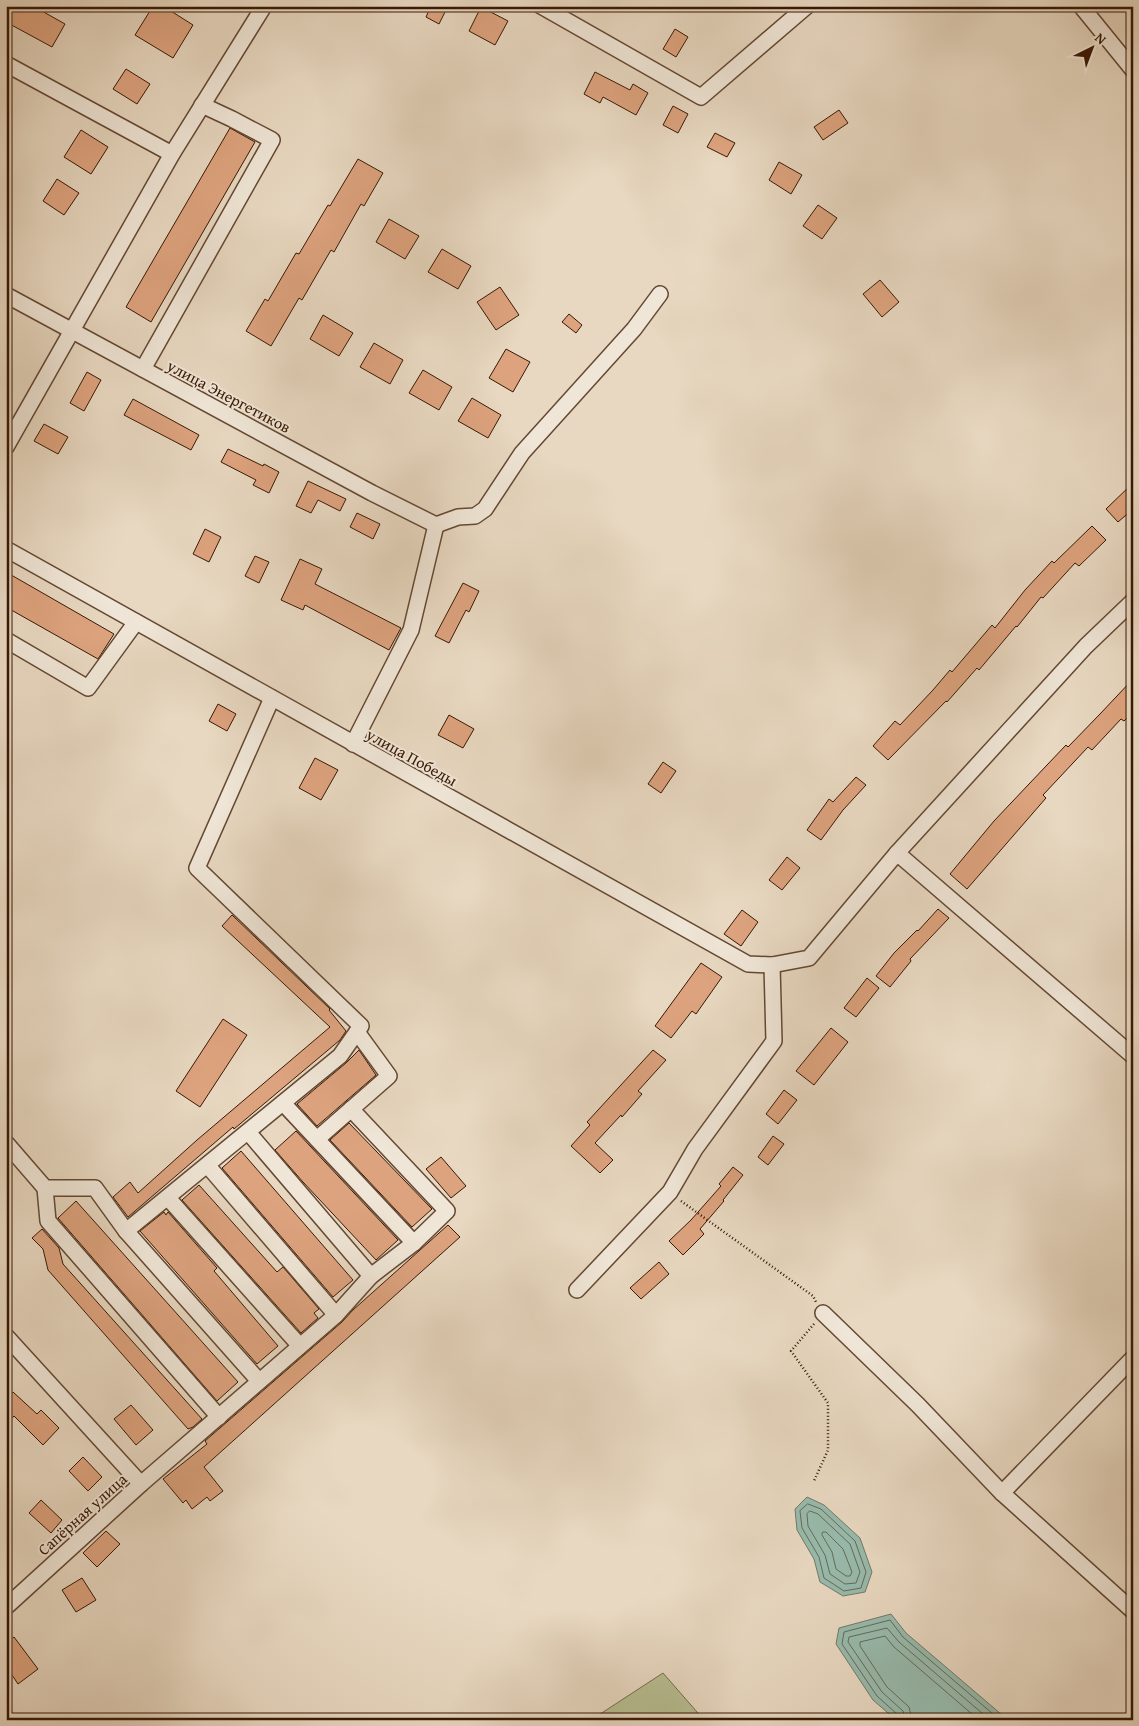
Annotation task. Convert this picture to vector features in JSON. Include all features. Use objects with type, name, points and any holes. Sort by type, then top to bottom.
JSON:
[{"type":"street","points":[[6,447],[172,154],[264,6]]},
{"type":"street","points":[[542,6],[701,97],[808,6]]},
{"type":"street","points":[[1081,6],[1133,70]]},
{"type":"street","points":[[6,64],[172,154]]},
{"type":"street","points":[[143,369],[272,140],[202,106]]},
{"type":"street","points":[[353,744],[411,630],[436,525],[458,517],[476,516],[485,509],[522,453],[634,329],[660,294]]},
{"type":"street","name":"улица Энергетиков","points":[[6,295],[372,493],[436,525]]},
{"type":"street","name":"улица Победы","points":[[6,549],[748,964],[772,965],[809,958],[897,853]]},
{"type":"street","points":[[1133,601],[1086,646],[897,853],[1133,1056]]},
{"type":"street","points":[[6,640],[88,688],[136,622]]},
{"type":"street","points":[[126,1232],[340,1056],[361,1026],[197,868],[272,698]]},
{"type":"street","points":[[577,1290],[670,1192],[695,1149],[774,1041],[772,965]]},
{"type":"street","points":[[317,1139],[389,1076],[357,1032]]},
{"type":"street","points":[[283,1103],[414,1243]]},
{"type":"street","name":"Сапёрная улица","points":[[8,1601],[336,1315],[371,1276],[414,1243],[447,1211],[351,1109]]},
{"type":"street","points":[[248,1132],[371,1276]]},
{"type":"street","points":[[6,1143],[45,1188],[48,1221],[219,1417]]},
{"type":"street","points":[[208,1166],[336,1315]]},
{"type":"street","points":[[45,1188],[95,1188],[126,1232],[259,1382]]},
{"type":"street","points":[[168,1198],[300,1346]]},
{"type":"street","points":[[823,1313],[1002,1492],[1133,1611]]},
{"type":"street","points":[[6,1336],[141,1484]]},
{"type":"street","points":[[1002,1492],[1133,1358]]},
{"type":"path","points":[[670,1192],[813,1296],[823,1313],[791,1351],[828,1403],[828,1450],[814,1481]]},
{"type":"shaded area","points":[[663,1673],[704,1720],[591,1720]]},
{"type":"water","points":[[807,1497],[824,1505],[860,1538],[872,1572],[865,1592],[843,1596],[820,1582],[814,1559],[797,1530],[795,1509]]},
{"type":"water","points":[[891,1614],[906,1633],[1008,1720],[896,1720],[873,1700],[836,1644],[839,1628]]},
{"type":"building","points":[[6,6],[33,6],[65,24],[52,47],[6,22]]},
{"type":"building","points":[[153,6],[163,6],[193,25],[173,58],[135,35]]},
{"type":"building","points":[[431,6],[448,6],[439,24],[426,17]]},
{"type":"building","points":[[481,7],[508,21],[495,45],[469,31]]},
{"type":"building","points":[[675,29],[688,37],[676,57],[663,49]]},
{"type":"building","points":[[126,69],[150,84],[137,104],[113,89]]},
{"type":"building","points":[[595,72],[630,90],[633,84],[648,93],[636,115],[603,97],[600,103],[584,94]]},
{"type":"building","points":[[673,106],[688,114],[678,133],[663,125]]},
{"type":"building","points":[[839,110],[848,123],[823,140],[814,127]]},
{"type":"building","points":[[230,128],[255,142],[151,322],[126,307]]},
{"type":"building","points":[[81,130],[108,147],[91,174],[64,157]]},
{"type":"building","points":[[715,133],[735,143],[727,157],[707,147]]},
{"type":"building","points":[[358,159],[383,173],[364,206],[361,204],[334,252],[331,250],[302,300],[299,298],[271,346],[246,331],[265,299],[268,301],[296,253],[299,254]]},
{"type":"building","points":[[779,162],[802,175],[791,194],[769,180]]},
{"type":"building","points":[[57,179],[79,193],[64,215],[43,201]]},
{"type":"building","points":[[818,205],[837,218],[822,239],[803,226]]},
{"type":"building","points":[[389,219],[419,236],[405,259],[376,242]]},
{"type":"building","points":[[442,249],[471,266],[458,289],[428,272]]},
{"type":"building","points":[[880,280],[899,302],[882,317],[863,294]]},
{"type":"building","points":[[500,287],[519,315],[496,330],[477,302]]},
{"type":"building","points":[[569,314],[582,325],[576,333],[562,322]]},
{"type":"building","points":[[323,315],[353,333],[339,356],[310,339]]},
{"type":"building","points":[[374,343],[403,360],[390,384],[360,367]]},
{"type":"building","points":[[506,349],[530,362],[513,392],[489,378]]},
{"type":"building","points":[[423,370],[452,387],[439,410],[409,393]]},
{"type":"building","points":[[87,372],[101,380],[84,411],[70,403]]},
{"type":"building","points":[[472,398],[501,415],[488,438],[458,421]]},
{"type":"building","points":[[133,399],[199,435],[191,450],[124,415]]},
{"type":"building","points":[[44,424],[68,437],[58,454],[34,441]]},
{"type":"building","points":[[228,449],[279,472],[269,493],[253,485],[256,480],[221,462]]},
{"type":"building","points":[[308,481],[346,499],[340,511],[318,500],[311,513],[296,506]]},
{"type":"building","points":[[1133,483],[1133,509],[1118,522],[1106,509]]},
{"type":"building","points":[[357,513],[380,524],[373,539],[350,527]]},
{"type":"building","points":[[1092,526],[1106,540],[1079,566],[1075,563],[1043,598],[1041,597],[979,670],[977,668],[947,702],[888,760],[873,746],[895,721],[900,725],[950,670],[952,672],[992,625],[995,628],[1025,590],[1052,561],[1054,563]]},
{"type":"building","points":[[205,529],[221,537],[209,562],[193,554]]},
{"type":"building","points":[[255,556],[269,562],[259,583],[245,576]]},
{"type":"building","points":[[300,559],[322,569],[315,584],[401,628],[389,650],[305,605],[303,610],[281,600]]},
{"type":"building","points":[[6,572],[114,634],[98,659],[6,607]]},
{"type":"building","points":[[463,583],[479,591],[469,612],[466,610],[449,643],[435,636]]},
{"type":"building","points":[[1133,679],[1133,712],[1124,721],[1121,719],[1092,750],[1088,747],[1043,795],[1046,798],[967,889],[950,874],[994,821],[1066,745],[1068,747]]},
{"type":"building","points":[[218,704],[236,714],[227,731],[209,721]]},
{"type":"building","points":[[449,715],[474,729],[463,748],[438,735]]},
{"type":"building","points":[[315,758],[338,770],[321,800],[299,788]]},
{"type":"building","points":[[663,762],[676,771],[661,793],[648,784]]},
{"type":"building","points":[[856,777],[866,785],[843,810],[821,840],[807,830],[829,799],[833,802]]},
{"type":"building","points":[[787,857],[800,868],[782,890],[769,880]]},
{"type":"building","points":[[938,909],[949,918],[910,959],[911,961],[890,987],[876,976],[894,953]]},
{"type":"building","points":[[742,910],[758,922],[741,946],[724,934]]},
{"type":"building","points":[[232,915],[330,1009],[346,1031],[340,1040],[234,1129],[233,1127],[128,1217],[113,1197],[130,1182],[138,1193],[197,1140],[330,1027],[222,926]]},
{"type":"building","points":[[701,963],[722,977],[696,1014],[692,1011],[671,1038],[655,1026]]},
{"type":"building","points":[[867,978],[879,988],[856,1017],[844,1008]]},
{"type":"building","points":[[223,1019],[247,1035],[200,1107],[176,1091]]},
{"type":"building","points":[[831,1028],[848,1042],[814,1085],[796,1071]]},
{"type":"building","points":[[359,1050],[376,1075],[317,1126],[297,1104]]},
{"type":"building","points":[[653,1050],[666,1060],[638,1091],[642,1094],[595,1143],[613,1160],[600,1173],[571,1146],[590,1125],[587,1122]]},
{"type":"building","points":[[784,1090],[797,1100],[778,1124],[766,1114]]},
{"type":"building","points":[[349,1123],[432,1209],[412,1227],[330,1140]]},
{"type":"building","points":[[296,1131],[398,1240],[376,1260],[275,1150]]},
{"type":"building","points":[[773,1136],[784,1144],[768,1165],[758,1157]]},
{"type":"building","points":[[241,1151],[353,1280],[333,1297],[222,1168]]},
{"type":"building","points":[[441,1157],[466,1186],[451,1198],[426,1169]]},
{"type":"building","points":[[733,1167],[743,1175],[700,1229],[704,1234],[683,1255],[669,1241],[691,1220],[721,1186],[719,1184]]},
{"type":"building","points":[[199,1185],[277,1272],[283,1267],[319,1309],[314,1313],[318,1318],[301,1333],[182,1200]]},
{"type":"building","points":[[76,1201],[238,1382],[217,1401],[58,1218]]},
{"type":"building","points":[[164,1212],[166,1215],[168,1212],[217,1268],[214,1271],[278,1346],[257,1364],[140,1231]]},
{"type":"building","points":[[448,1225],[460,1237],[204,1467],[223,1491],[210,1501],[207,1497],[192,1509],[186,1500],[183,1503],[163,1479],[207,1444],[205,1441],[342,1322]]},
{"type":"building","points":[[42,1229],[59,1248],[63,1264],[202,1419],[193,1427],[188,1429],[48,1270],[43,1249],[32,1238]]},
{"type":"building","points":[[659,1262],[669,1274],[641,1299],[630,1288]]},
{"type":"building","points":[[13,1392],[37,1414],[41,1410],[59,1428],[43,1445],[14,1416],[6,1425],[6,1399]]},
{"type":"building","points":[[131,1405],[153,1430],[136,1445],[114,1419]]},
{"type":"building","points":[[83,1457],[102,1477],[88,1491],[69,1471]]},
{"type":"building","points":[[41,1500],[62,1520],[51,1533],[29,1513]]},
{"type":"building","points":[[106,1531],[120,1544],[97,1567],[83,1553]]},
{"type":"building","points":[[82,1578],[96,1600],[76,1612],[62,1590]]},
{"type":"building","points":[[14,1637],[38,1669],[18,1684],[6,1666],[6,1643]]}]
